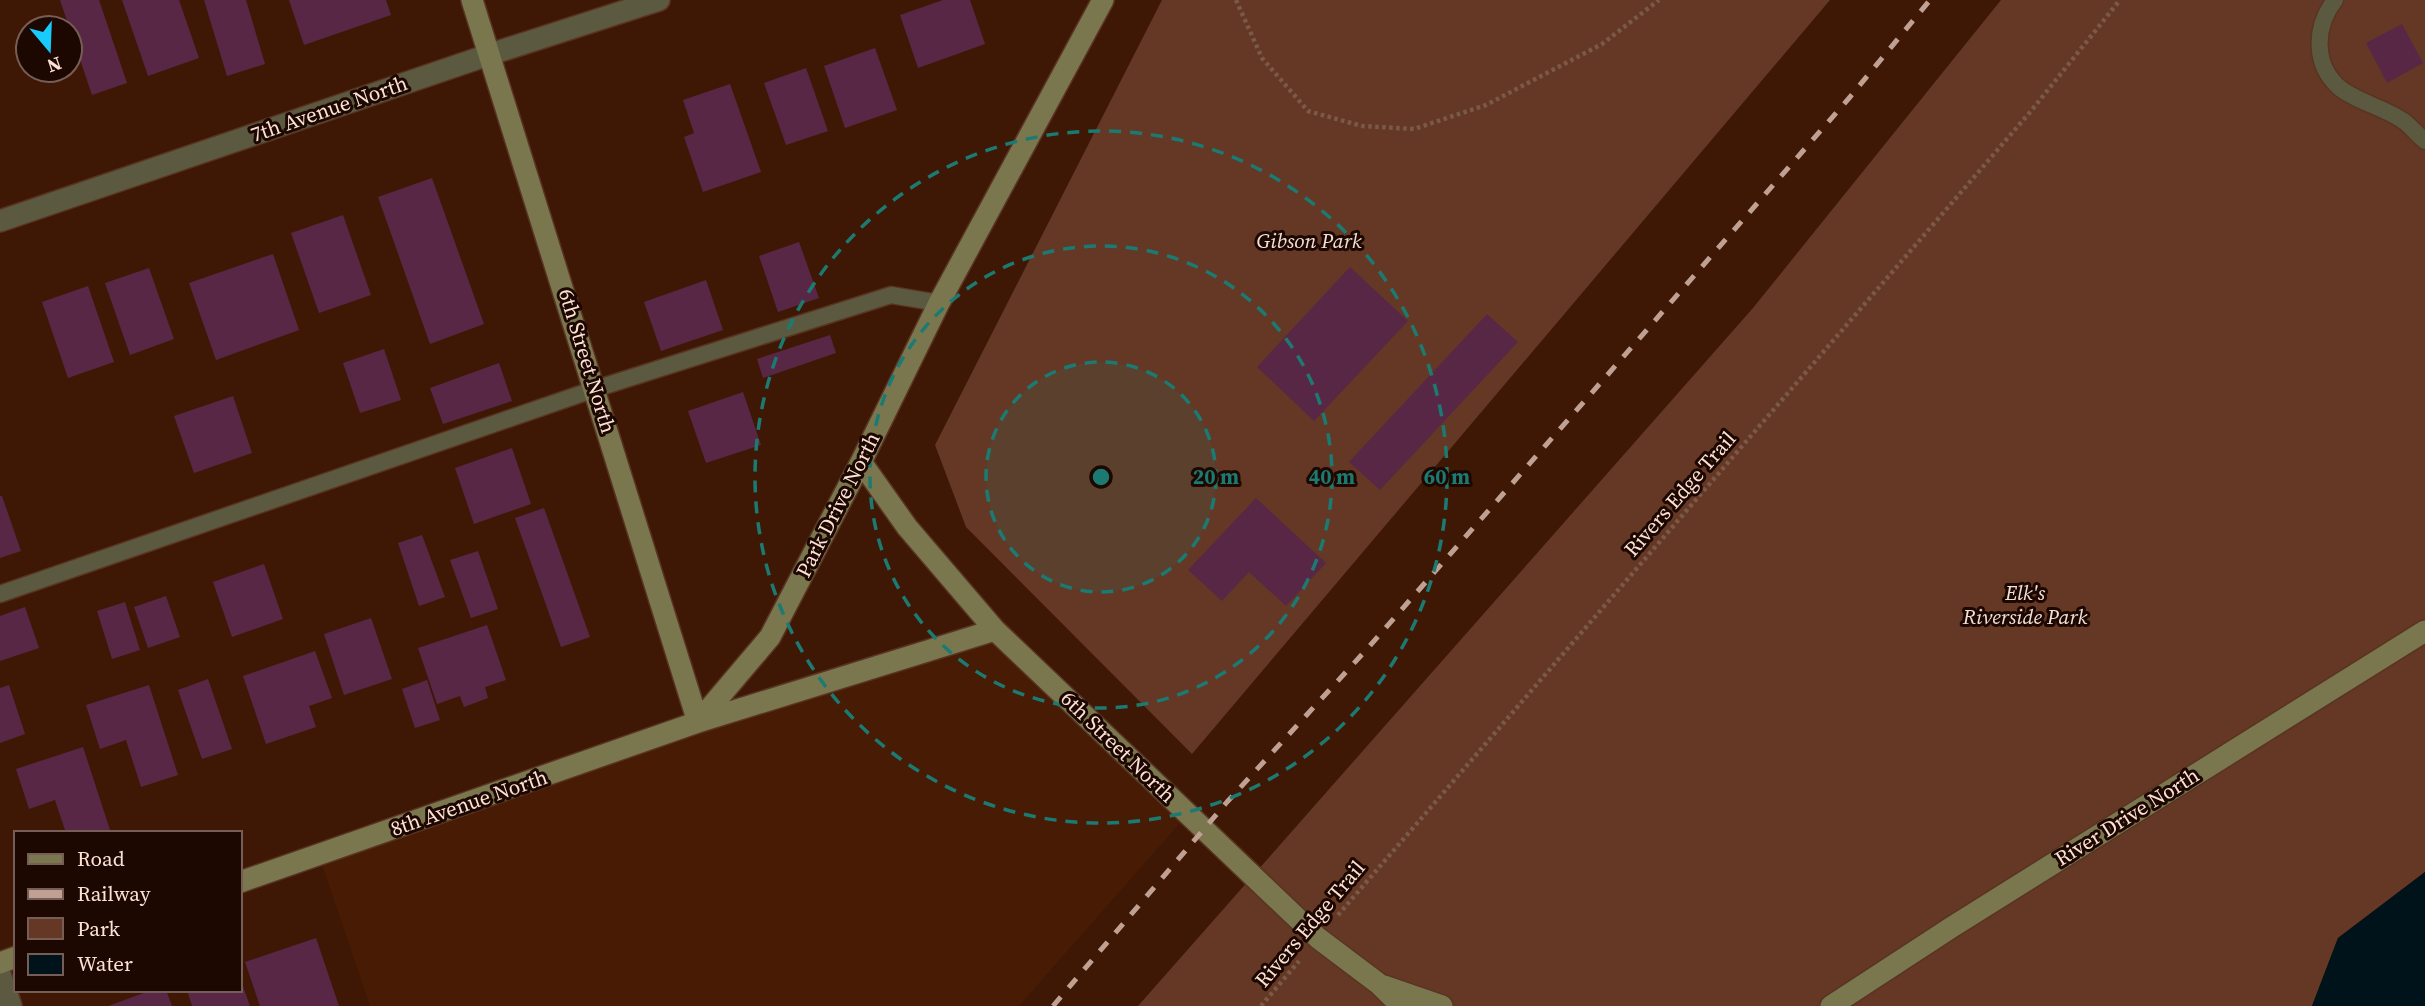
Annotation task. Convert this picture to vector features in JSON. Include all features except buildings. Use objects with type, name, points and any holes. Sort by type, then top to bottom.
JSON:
[{"type":"street","name":"6th Street North","points":[[472,0],[596,389],[698,722]]},
{"type":"street","name":"7th Avenue North","points":[[0,221],[491,54],[659,0]]},
{"type":"street","name":"Park Drive North","points":[[698,722],[770,637],[939,303],[1104,0]]},
{"type":"street","name":"6th Street North","points":[[860,462],[907,527],[995,629],[1318,938],[1378,984],[1401,1006]]},
{"type":"street","points":[[698,722],[995,629]]},
{"type":"street","name":"River Drive North","points":[[1831,1006],[1952,927],[2425,631]]},
{"type":"street","name":"8th Avenue North","points":[[242,881],[698,722]]},
{"type":"street","points":[[0,974],[11,1006]]},
{"type":"street","points":[[1378,984],[1388,1006]]},
{"type":"street","points":[[1378,984],[1442,1006]]},
{"type":"lane","points":[[2335,0],[2328,8],[2319,32],[2320,54],[2329,77],[2343,90],[2405,122],[2425,141]]},
{"type":"lane","points":[[0,594],[596,389],[891,295],[939,303]]},
{"type":"path","points":[[1236,0],[1262,58],[1308,111],[1362,126],[1414,129],[1486,105],[1602,44],[1659,0]]},
{"type":"path","name":"Rivers Edge Trail","points":[[1261,1006],[2022,121],[2120,0]]},
{"type":"shaded area","points":[[995,630],[1188,814],[1019,1006],[370,1006],[319,856]]},
{"type":"green space","name":"Gibson Park","points":[[1162,0],[1830,0],[1192,754],[966,527],[935,445]]},
{"type":"green space","name":"Elk's Riverside Park","points":[[2001,0],[2425,0],[2425,872],[2338,938],[2312,1006],[1138,1006],[1753,308]]},
{"type":"water","points":[[2425,872],[2425,1006],[2312,1006],[2338,938]]},
{"type":"railway","points":[[1053,1006],[1227,802],[1367,649],[1850,97],[1930,0]]}]
